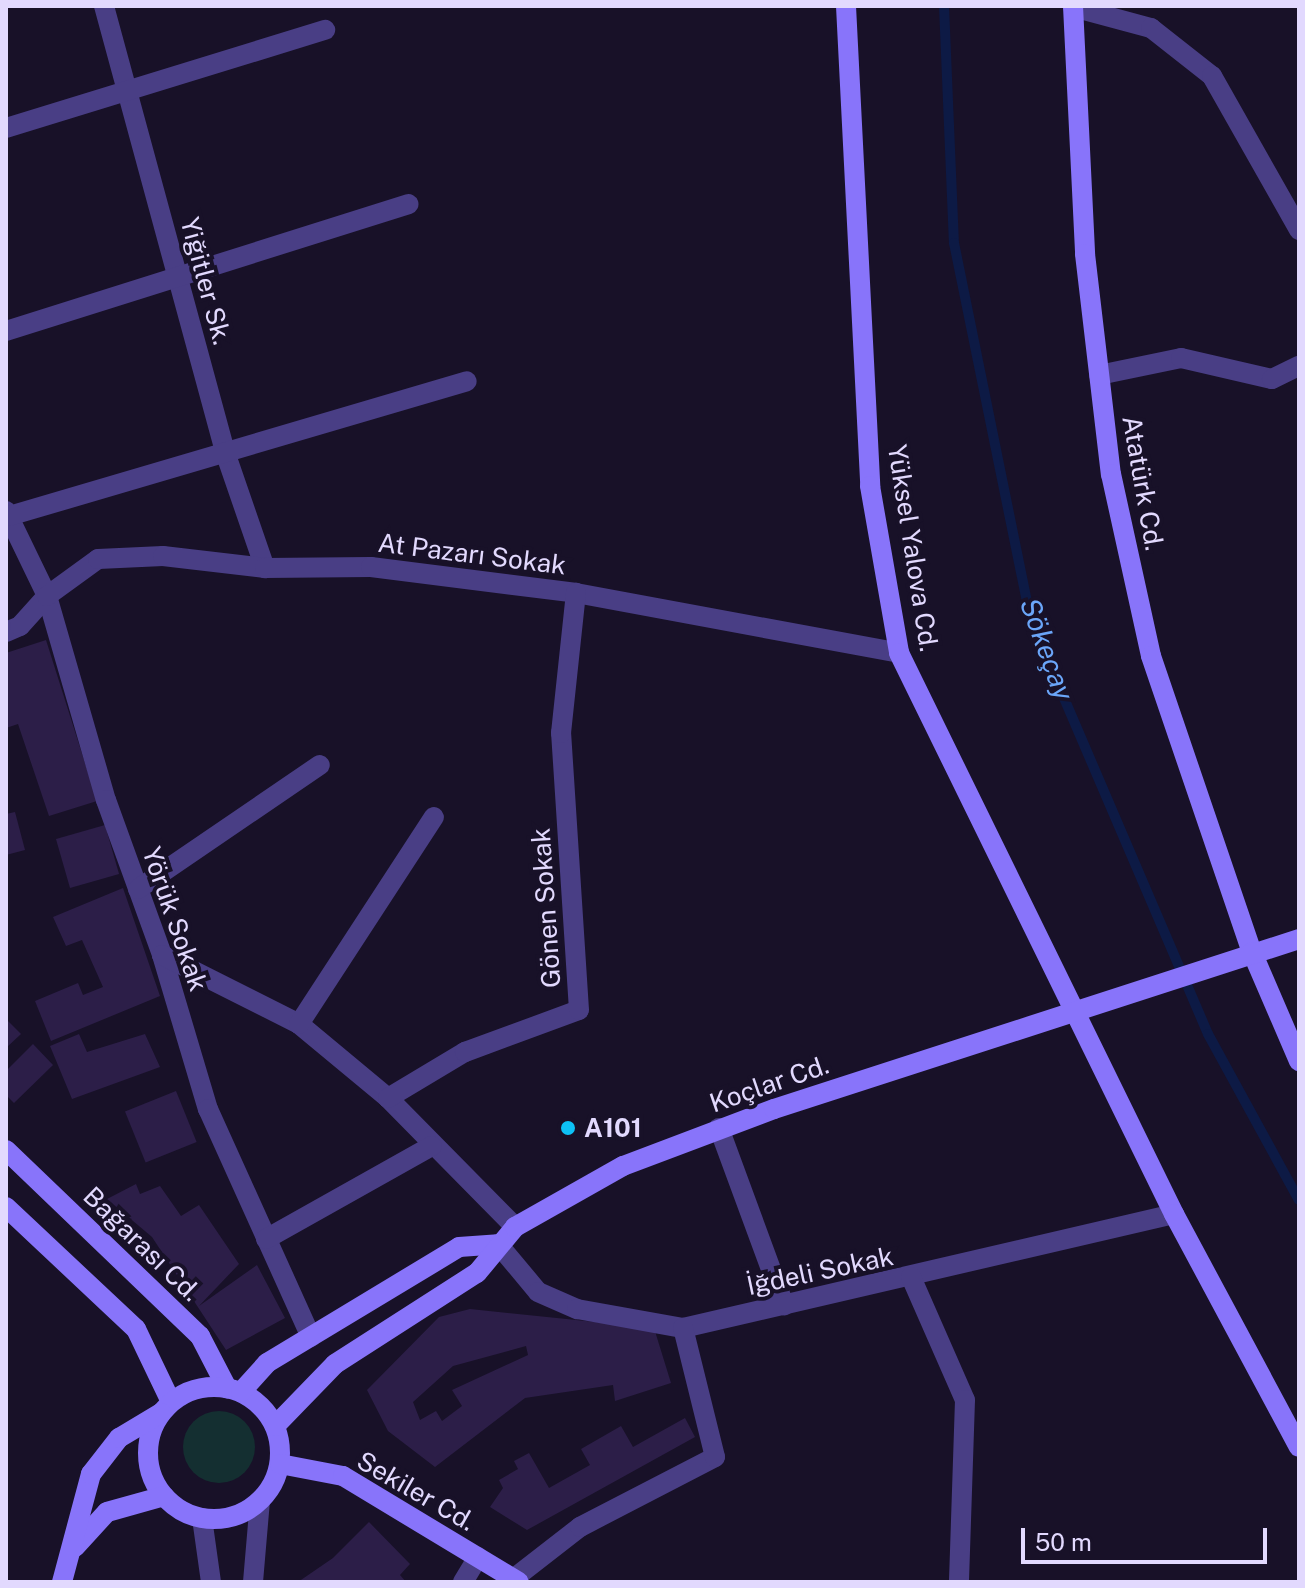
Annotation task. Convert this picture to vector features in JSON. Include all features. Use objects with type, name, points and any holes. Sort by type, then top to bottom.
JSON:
[{"type":"main road","name":"Yüksel Yalova Cd.","points":[[846,6],[870,486],[899,653],[1174,1214],[1299,1447]]},
{"type":"main road","name":"Atatürk Cd.","points":[[1073,6],[1085,254],[1111,474],[1151,656],[1252,952],[1299,1061]]},
{"type":"main road","points":[[1252,952],[1299,939]]},
{"type":"main road","name":"Koçlar Cd.","points":[[275,1426],[335,1364],[477,1273],[515,1227],[623,1166],[719,1128],[1075,1012],[1108,1004],[1252,952]]},
{"type":"main road","name":"Bağarası Cd.","points":[[6,1150],[200,1336],[234,1390]]},
{"type":"main road","points":[[6,1207],[136,1329],[166,1407],[148,1455],[164,1496],[202,1518],[243,1513],[260,1501],[280,1464],[275,1426],[234,1390]]},
{"type":"main road","points":[[62,1582],[75,1547],[91,1474],[119,1438],[193,1390],[234,1390],[267,1363],[459,1247],[498,1244]]},
{"type":"main road","name":"Sekiler Cd.","points":[[280,1464],[343,1476],[516,1580]]},
{"type":"main road","points":[[75,1547],[107,1512],[164,1496]]},
{"type":"street","name":"Yiğitler Sk.","points":[[104,6],[225,452],[265,568]]},
{"type":"street","points":[[1073,6],[1151,28],[1212,76],[1299,230]]},
{"type":"street","points":[[6,128],[325,30]]},
{"type":"street","points":[[6,331],[179,280],[408,204]]},
{"type":"street","points":[[1099,375],[1181,358],[1272,379],[1299,366]]},
{"type":"street","points":[[8,513],[467,381]]},
{"type":"street","name":"Yörük Sokak","points":[[8,513],[47,596],[106,800],[162,955],[208,1109],[311,1337]]},
{"type":"street","name":"At Pazarı Sokak","points":[[6,632],[20,626],[47,596],[98,559],[163,556],[265,568],[371,567],[576,593],[899,653]]},
{"type":"street","name":"Gönen Sokak","points":[[388,1098],[465,1052],[579,1010],[561,733],[576,593]]},
{"type":"street","points":[[138,889],[320,765]]},
{"type":"street","points":[[299,1024],[434,817]]},
{"type":"street","points":[[162,955],[299,1024],[388,1098],[515,1227]]},
{"type":"street","points":[[719,1128],[784,1305]]},
{"type":"street","points":[[266,1239],[432,1146]]},
{"type":"street","name":"İğdeli Sokak","points":[[498,1244],[538,1292],[577,1309],[683,1328],[1174,1214]]},
{"type":"street","points":[[911,1277],[965,1400],[959,1582]]},
{"type":"street","points":[[516,1580],[580,1527],[715,1457],[683,1328]]},
{"type":"street","points":[[253,1582],[260,1501]]},
{"type":"street","points":[[202,1518],[211,1582]]},
{"type":"street","points":[[463,1582],[478,1557]]},
{"type":"green space","points":[[226,1411],[245,1421],[253,1433],[253,1461],[245,1473],[233,1481],[212,1483],[193,1473],[185,1461],[183,1440],[193,1421],[205,1413]]},
{"type":"building","points":[[46,640],[97,801],[49,816],[18,724],[6,728],[6,653]]},
{"type":"building","points":[[15,812],[25,850],[6,855],[6,814]]},
{"type":"building","points":[[105,825],[119,874],[70,888],[56,839]]},
{"type":"building","points":[[123,888],[160,996],[51,1041],[35,1001],[78,983],[83,995],[103,987],[82,940],[66,946],[53,917]]},
{"type":"building","points":[[6,1019],[21,1034],[6,1048]]},
{"type":"building","points":[[79,1034],[87,1052],[145,1034],[160,1067],[72,1099],[50,1046]]},
{"type":"building","points":[[33,1044],[53,1065],[14,1103],[6,1095],[6,1071]]},
{"type":"building","points":[[176,1091],[197,1142],[146,1163],[125,1112]]},
{"type":"building","points":[[136,1184],[140,1194],[160,1186],[181,1216],[199,1205],[239,1264],[199,1306],[257,1265],[285,1318],[226,1350],[152,1237],[107,1199]]},
{"type":"building","points":[[470,1309],[654,1328],[671,1383],[615,1401],[613,1385],[525,1398],[435,1467],[388,1431],[367,1390],[439,1317]],"holes":[[[526,1346],[528,1355],[452,1390],[462,1406],[442,1421],[436,1411],[420,1420],[413,1402],[453,1366]]]},
{"type":"building","points":[[685,1418],[695,1437],[527,1530],[490,1507],[503,1488],[499,1480],[518,1469],[514,1461],[529,1453],[549,1488],[590,1465],[581,1449],[621,1426],[633,1447]]},
{"type":"building","points":[[369,1522],[410,1564],[400,1575],[406,1582],[298,1582],[333,1558]]},
{"type":"waterway","name":"Sökeçay","points":[[944,6],[954,243],[1031,621],[1208,1034],[1299,1200]]},
{"type":"place","name":"A101","points":[[568,1128]]}]
